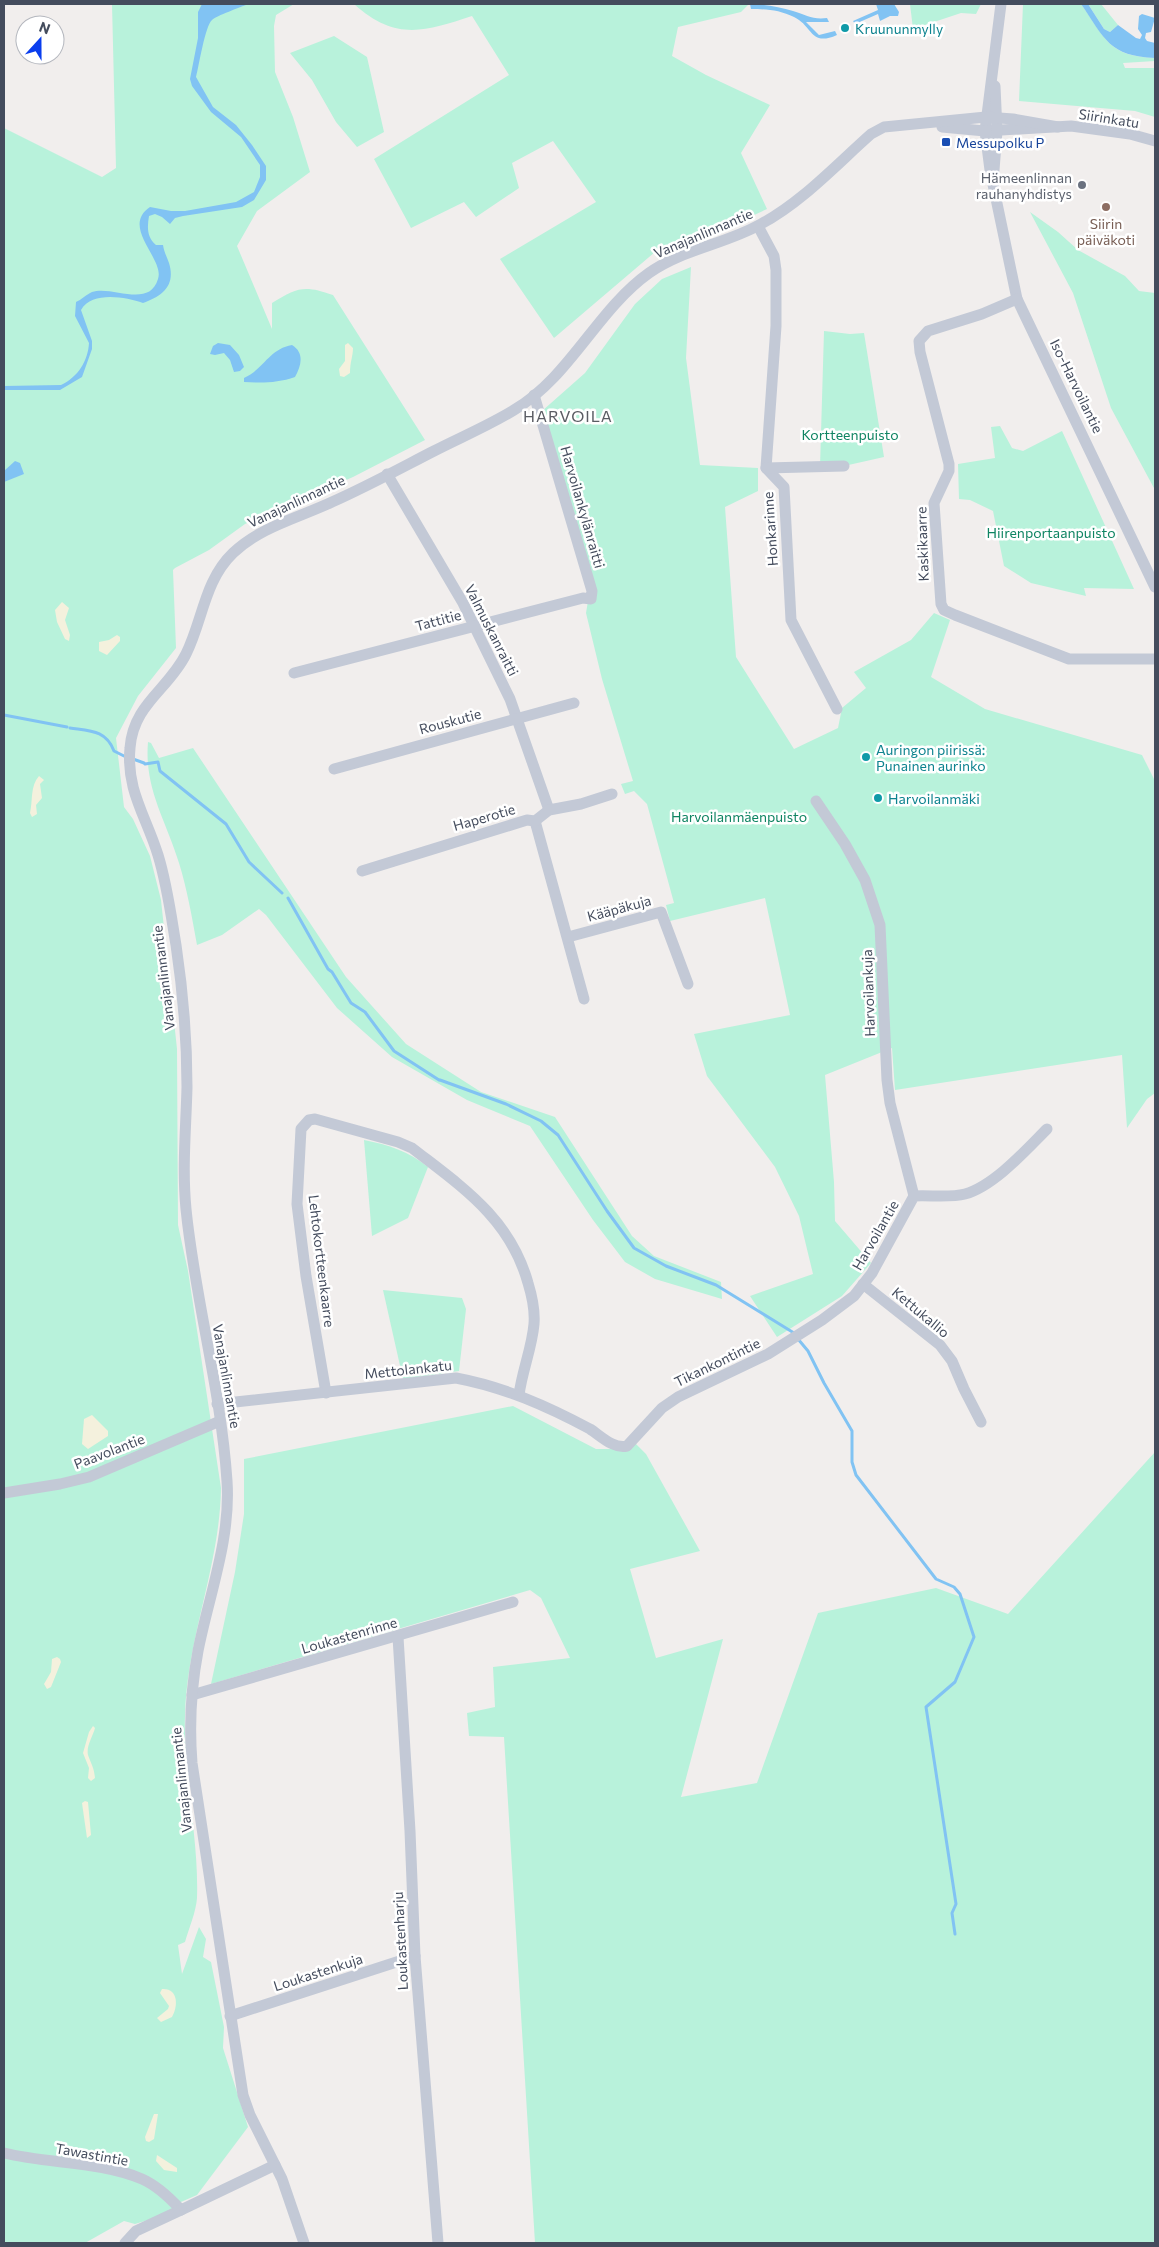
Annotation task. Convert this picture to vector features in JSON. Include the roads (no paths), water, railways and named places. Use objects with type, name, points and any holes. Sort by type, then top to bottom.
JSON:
[{"type":"street","name":"Iso-Harvoilantie","points":[[1002,4],[994,62],[991,131],[986,152],[1017,298],[1155,587]]},
{"type":"street","name":"Vanajanlinnantie","points":[[304,2243],[282,2179],[250,2115],[243,2095],[195,1790],[190,1741],[192,1695],[198,1650],[225,1532],[228,1484],[220,1420],[194,1268],[186,1206],[183,1146],[187,1092],[186,1048],[175,938],[158,853],[136,800],[129,772],[130,742],[135,723],[144,708],[185,658],[212,581],[229,556],[252,536],[331,502],[521,406],[557,373],[627,292],[648,274],[668,262],[758,226],[791,206],[871,134],[884,127],[895,125],[991,117]]},
{"type":"street","name":"Siirinkatu","points":[[991,117],[1058,127],[1130,134],[1155,141]]},
{"type":"street","name":"Vanajanlinnantie","points":[[925,124],[991,131]]},
{"type":"street","name":"Siirinkatu","points":[[991,131],[1058,127]]},
{"type":"street","points":[[758,226],[774,256],[776,270],[776,326],[766,468],[844,466]]},
{"type":"street","name":"Kaskikaarre","points":[[1017,298],[996,308],[928,331],[919,341],[920,352],[949,464],[949,471],[934,503],[941,604],[944,610],[955,615],[1069,659],[1155,659]]},
{"type":"street","name":"Harvoilankylänraitti","points":[[534,395],[592,591],[590,599]]},
{"type":"street","name":"Honkarinne","points":[[766,468],[784,488],[791,620],[837,709]]},
{"type":"street","name":"Valmuskanraitti","points":[[387,474],[474,626],[518,718],[549,810]]},
{"type":"street","name":"Tattitie","points":[[294,673],[583,598],[590,599]]},
{"type":"street","name":"Rouskutie","points":[[334,769],[574,703]]},
{"type":"street","name":"Haperotie","points":[[362,870],[474,835],[527,820],[535,821],[549,810],[581,804],[612,794]]},
{"type":"street","name":"Harvoilankuja","points":[[816,802],[845,844],[865,880],[880,925],[887,1080],[890,1103],[914,1196]]},
{"type":"street","points":[[535,821],[584,999]]},
{"type":"street","name":"Kääpäkuja","points":[[568,937],[661,912],[688,984]]},
{"type":"street","name":"Lehtokortteenkaarre","points":[[326,1393],[306,1276],[297,1204],[301,1129],[309,1120],[315,1119],[398,1142],[412,1148],[487,1209],[502,1227],[522,1262],[534,1316],[530,1346],[519,1395]]},
{"type":"street","name":"Harvoilantie","points":[[783,1344],[822,1320],[854,1296],[872,1273],[914,1196],[964,1194],[978,1188],[1014,1162],[1047,1129]]},
{"type":"street","name":"Kettukallio","points":[[863,1284],[940,1345],[952,1361],[981,1422]]},
{"type":"street","name":"Tikankontintie","points":[[619,1447],[632,1442],[662,1408],[678,1397],[768,1354],[783,1344]]},
{"type":"street","name":"Mettolankatu","points":[[217,1404],[456,1378],[480,1382],[519,1395],[552,1410],[619,1447]]},
{"type":"street","name":"Paavolantie","points":[[4,1493],[89,1477],[220,1420]]},
{"type":"street","name":"Loukastenrinne","points":[[192,1695],[398,1637],[513,1602]]},
{"type":"street","name":"Loukastenharju","points":[[398,1637],[410,1822],[415,1956],[438,2243]]},
{"type":"street","name":"Loukastenkuja","points":[[230,2016],[415,1956]]},
{"type":"street","name":"Tawastintie","points":[[4,2153],[22,2158],[120,2171],[144,2180],[164,2192],[181,2210]]},
{"type":"street","points":[[125,2243],[136,2231],[275,2165]]},
{"type":"water","points":[[202,4],[248,4],[214,18],[209,24],[196,77],[213,107],[236,125],[252,145],[266,166],[266,180],[254,200],[242,207],[183,216],[175,218],[170,224],[155,214],[149,216],[149,235],[156,245],[163,245],[171,271],[171,278],[166,289],[156,297],[143,303],[109,297],[93,300],[86,304],[81,310],[92,341],[92,349],[82,377],[60,390],[4,390],[4,386],[61,385],[77,373],[87,356],[89,343],[75,316],[76,302],[92,292],[109,291],[138,294],[147,293],[153,288],[158,279],[158,271],[141,233],[140,224],[142,215],[150,207],[171,211],[185,211],[236,202],[254,192],[260,177],[260,165],[241,137],[211,112],[192,86],[190,79],[198,38],[198,12]]},
{"type":"water","points":[[750,4],[777,7],[814,18],[827,18],[829,22],[806,22],[819,35],[835,31],[837,35],[822,39],[812,34],[805,25],[794,17],[773,10],[751,9]]},
{"type":"water","points":[[876,4],[894,4],[899,12],[898,16],[890,16],[880,21],[878,14],[855,24],[853,21],[878,10]]},
{"type":"water","points":[[1081,4],[1088,4],[1104,29],[1110,32],[1118,25],[1140,39],[1142,35],[1138,29],[1139,16],[1142,14],[1155,18],[1151,32],[1146,33],[1145,38],[1147,41],[1155,43],[1155,58],[1127,54],[1118,49],[1103,36]]},
{"type":"water","points":[[218,343],[230,345],[239,355],[244,367],[240,371],[234,372],[230,360],[224,353],[210,354],[213,346]]},
{"type":"water","points":[[292,345],[299,352],[301,360],[295,377],[270,382],[244,382],[244,378],[257,370],[272,355],[284,347]]},
{"type":"water","points":[[15,461],[20,463],[24,474],[4,482],[4,471]]},
{"type":"waterway","points":[[4,715],[67,727]]},
{"type":"waterway","points":[[70,728],[91,731],[102,735],[111,744],[114,751],[126,757]]},
{"type":"waterway","points":[[133,759],[144,763]]},
{"type":"waterway","points":[[145,764],[158,762],[160,771],[226,824],[249,862],[282,893]]},
{"type":"waterway","points":[[288,898],[328,969],[332,972],[351,1003],[365,1012],[394,1051],[439,1080]]},
{"type":"waterway","points":[[440,1080],[506,1104],[541,1121],[558,1135],[607,1211],[634,1248],[666,1266],[716,1285],[794,1333]]},
{"type":"waterway","points":[[798,1339],[808,1351],[852,1431],[852,1462],[856,1475],[936,1579],[954,1587],[960,1594],[974,1637],[955,1682],[926,1707],[956,1904],[952,1913],[955,1934]]},
{"type":"place","name":"Kruununmylly","points":[[845,28]]},
{"type":"place","name":"Messupolku P","points":[[946,142]]},
{"type":"place","name":"Hämeenlinnan rauhanyhdistys","points":[[1082,185]]},
{"type":"place","name":"Siirin päiväkoti","points":[[1106,207]]},
{"type":"place","name":"Auringon piirissä: Punainen aurinko","points":[[866,757]]},
{"type":"place","name":"Harvoilanmäki","points":[[878,798]]},
{"type":"district","name":"HARVOILA","points":[[568,415]]},
{"type":"park label","name":"Kortteenpuisto","points":[[850,434]]},
{"type":"park label","name":"Hiirenportaanpuisto","points":[[1051,532]]},
{"type":"park label","name":"Harvoilanmäenpuisto","points":[[739,816]]}]
